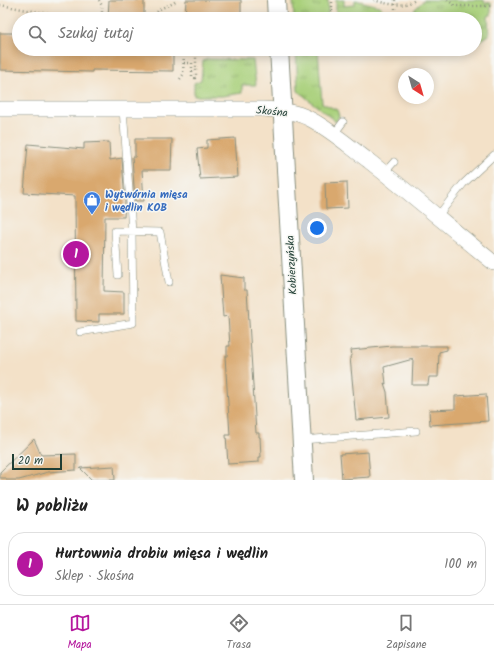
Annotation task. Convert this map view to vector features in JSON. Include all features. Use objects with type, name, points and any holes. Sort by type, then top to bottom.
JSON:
[{"type":"street","points":[[276,0],[277,12]]},
{"type":"street","name":"Kobierzyńska","points":[[279,56],[304,480]]},
{"type":"street","name":"Skośna","points":[[0,109],[282,110],[309,118],[334,134],[384,173],[494,263]]},
{"type":"lane","points":[[80,332],[133,323],[132,231],[123,109]]},
{"type":"lane","points":[[334,134],[343,122]]},
{"type":"lane","points":[[437,217],[464,184],[494,155]]},
{"type":"lane","points":[[384,173],[394,162]]},
{"type":"lane","points":[[118,275],[115,231],[160,232],[169,282]]},
{"type":"lane","points":[[302,440],[416,431]]},
{"type":"path","points":[[99,0],[102,6],[102,12]]},
{"type":"path","points":[[157,12],[162,7],[172,4],[177,0]]},
{"type":"path","points":[[332,0],[332,12]]},
{"type":"path","points":[[374,0],[388,4],[411,3],[415,0]]},
{"type":"path","points":[[395,0],[395,10]]},
{"type":"path","points":[[447,0],[456,6],[493,6]]},
{"type":"path","points":[[0,5],[39,12]]},
{"type":"path","points":[[180,79],[183,75],[184,56]]},
{"type":"path","points":[[184,63],[192,63],[192,76],[194,78],[196,56]]},
{"type":"green space","points":[[293,0],[328,0],[328,12],[294,12]]},
{"type":"green space","points":[[336,0],[344,0],[344,6],[355,5],[355,0],[379,6],[382,9],[381,12],[336,12]]},
{"type":"green space","points":[[424,0],[484,0],[484,2],[491,3],[491,15],[488,16],[489,35],[482,40],[482,12],[416,12],[414,10]]},
{"type":"green space","points":[[296,56],[319,56],[322,103],[337,110],[339,116],[336,122],[298,91]]},
{"type":"green space","points":[[207,59],[253,60],[256,85],[242,85],[242,93],[222,96],[194,96],[194,83],[201,80],[203,61]]},
{"type":"building","points":[[109,0],[144,0],[144,12],[108,12]]},
{"type":"building","points":[[186,0],[241,0],[241,12],[185,12]]},
{"type":"building","points":[[0,33],[12,33],[12,56],[173,56],[173,71],[92,70],[92,72],[0,70]]},
{"type":"building","points":[[235,138],[238,177],[200,179],[197,149],[207,148],[207,140]]},
{"type":"building","points":[[135,139],[172,139],[171,170],[142,170],[144,201],[135,201],[132,157],[135,157]]},
{"type":"building","points":[[109,142],[110,160],[122,158],[125,202],[124,217],[105,217],[104,291],[124,292],[124,314],[99,314],[99,322],[76,321],[75,196],[24,193],[28,144],[84,149],[84,143]]},
{"type":"building","points":[[347,182],[348,208],[326,209],[325,183]]},
{"type":"building","points":[[220,275],[244,278],[244,290],[247,290],[256,433],[259,433],[260,437],[261,457],[259,457],[259,462],[228,464],[226,435],[230,435],[225,356],[227,356],[227,346],[230,346],[228,316],[223,317]]},
{"type":"building","points":[[392,346],[447,346],[447,350],[439,352],[438,377],[429,377],[428,385],[412,385],[413,359],[384,367],[386,384],[384,383],[387,392],[389,417],[356,420],[350,357],[352,356],[351,350]]},
{"type":"building","points":[[486,394],[488,421],[430,425],[429,410],[455,409],[455,396]]},
{"type":"building","points":[[34,439],[41,455],[76,454],[76,470],[48,472],[19,480],[6,480],[6,478],[0,478],[0,472]]},
{"type":"building","points":[[368,452],[370,477],[342,479],[340,454]]},
{"type":"building","points":[[114,466],[115,480],[92,480],[80,468]]},
{"type":"place","name":"Wytwórnia mięsa i wędlin KOB","points":[[92,215]]},
{"type":"place","name":"Hurtownia drobiu mięsa i wędlin","points":[[76,254]]}]
